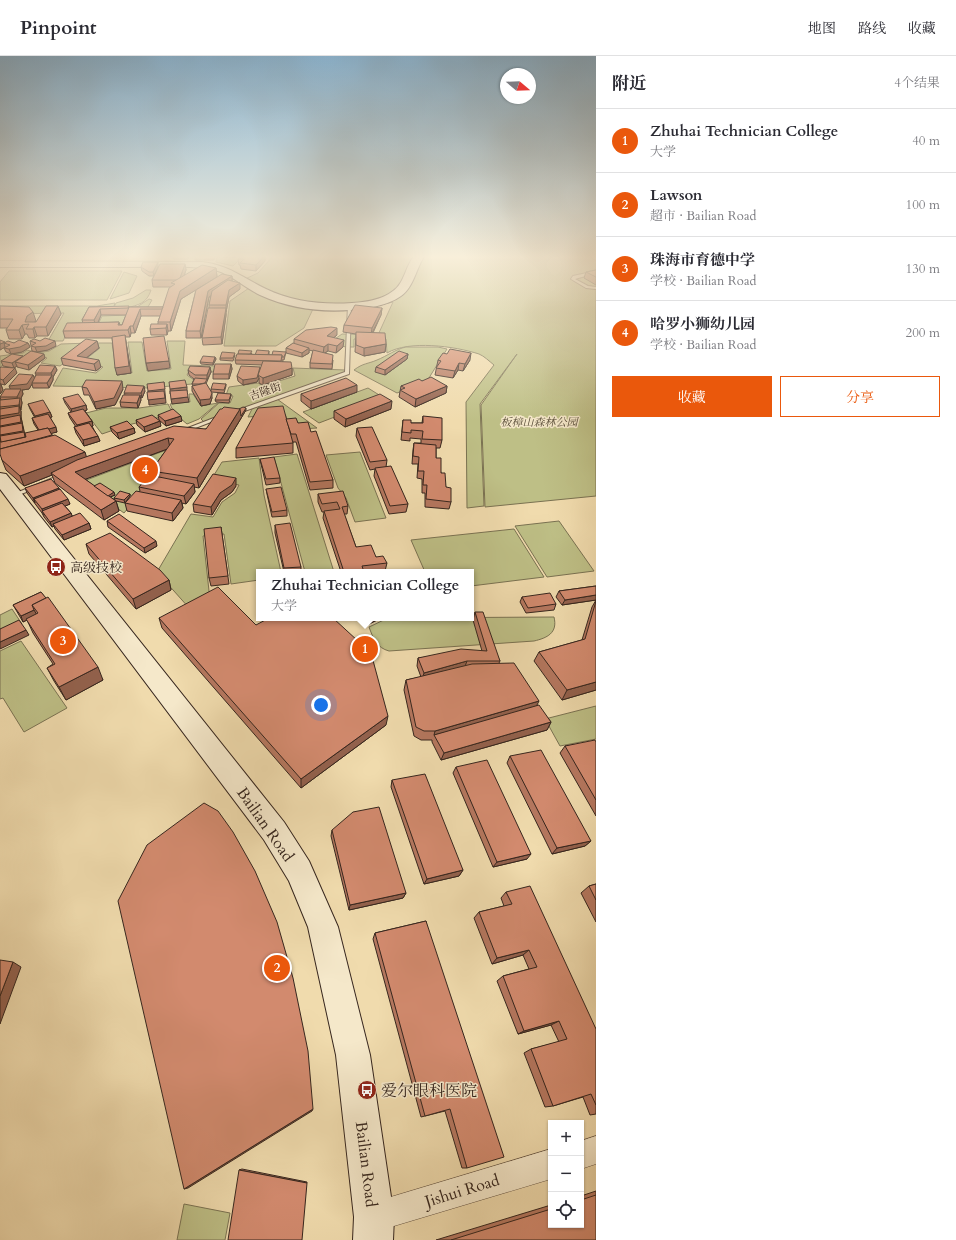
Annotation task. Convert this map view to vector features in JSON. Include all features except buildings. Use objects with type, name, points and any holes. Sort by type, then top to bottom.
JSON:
[{"type":"main road","name":"Bailian Road","points":[[7,486],[274,831],[299,871],[323,927],[353,1055],[374,1228]]},
{"type":"street","points":[[584,1154],[596,1150]]},
{"type":"street","name":"Jishui Road","points":[[374,1228],[548,1165]]},
{"type":"lane","name":"吉隆街","points":[[232,414],[347,373],[349,310]]},
{"type":"lane","points":[[175,434],[225,416]]},
{"type":"lane","points":[[7,486],[66,474]]},
{"type":"green space","points":[[0,310],[146,310],[145,312],[89,313],[81,329],[69,329],[63,341],[48,341],[64,313],[0,314]]},
{"type":"green space","points":[[229,310],[312,310],[304,328],[276,346],[224,346]]},
{"type":"green space","name":"板樟山森林公园","points":[[389,310],[596,310],[596,496],[485,507],[481,405],[517,354],[480,404],[484,506],[467,508],[466,402],[494,365],[479,354],[445,347],[419,345],[396,349],[387,353],[386,339],[354,339],[354,347],[346,347],[329,343],[342,334],[378,335]]},
{"type":"green space","points":[[129,315],[124,329],[96,329],[102,316]]},
{"type":"green space","points":[[167,341],[185,341],[183,365],[216,366],[213,372],[189,371],[187,375],[194,380],[192,384],[149,388],[53,386],[63,368],[96,373],[103,367],[81,363],[100,348],[90,345],[92,343],[112,343],[117,375],[132,373],[128,342],[142,342],[147,371],[171,369]]},
{"type":"green space","points":[[90,343],[60,366],[41,363],[47,358],[33,356],[26,360],[13,358],[0,367],[0,356],[23,353],[27,350],[37,353],[49,351],[61,344]]},
{"type":"green space","points":[[406,347],[438,347],[447,349],[427,381],[397,393],[354,370],[399,349]]},
{"type":"green space","points":[[293,368],[345,370],[344,373],[204,422],[201,419],[219,403],[230,403],[233,396],[226,395],[229,387],[258,383],[263,386],[295,376]]},
{"type":"green space","points":[[368,388],[384,398],[319,423],[303,412]]},
{"type":"green space","points":[[189,394],[193,394],[201,406],[218,403],[199,419],[187,424],[174,413],[170,404],[190,402]]},
{"type":"green space","points":[[277,399],[317,428],[299,429],[289,425],[285,414],[248,417],[253,407]]},
{"type":"green space","points":[[168,404],[173,414],[128,425],[102,434],[86,413],[106,408],[139,408]]},
{"type":"green space","points":[[169,449],[157,474],[124,513],[81,482]]},
{"type":"green space","points":[[360,452],[386,518],[355,522],[346,498],[338,488],[326,455]]},
{"type":"green space","points":[[297,454],[333,569],[304,569],[274,457]]},
{"type":"green space","points":[[259,458],[264,495],[280,569],[256,569],[256,580],[231,584],[224,534],[203,536],[210,600],[190,609],[157,572],[191,514],[213,517],[222,502],[235,493],[239,485],[211,480],[222,462]]},
{"type":"green space","points":[[559,521],[594,571],[547,577],[515,526]]},
{"type":"green space","points":[[514,529],[544,577],[474,586],[474,569],[424,569],[411,540]]},
{"type":"green space","points":[[12,609],[22,624],[0,635],[0,615]]},
{"type":"green space","points":[[474,617],[554,617],[555,623],[553,631],[550,634],[534,641],[389,651],[378,645],[369,627],[382,621],[474,621]]},
{"type":"green space","points":[[21,641],[67,708],[24,732],[3,698],[0,699],[0,651]]},
{"type":"green space","points":[[596,706],[596,739],[560,746],[545,719]]},
{"type":"green space","points":[[184,1204],[230,1213],[225,1240],[177,1240]]},
{"type":"place","name":"哈罗小狮幼儿园","points":[[145,470]]},
{"type":"place","name":"高级技校","points":[[56,567]]},
{"type":"place","name":"珠海市育德中学","points":[[63,641]]},
{"type":"place","name":"Zhuhai Technician College","points":[[365,649]]},
{"type":"place","name":"Lawson","points":[[277,968]]},
{"type":"place","name":"爱尔眼科医院","points":[[367,1090]]}]
